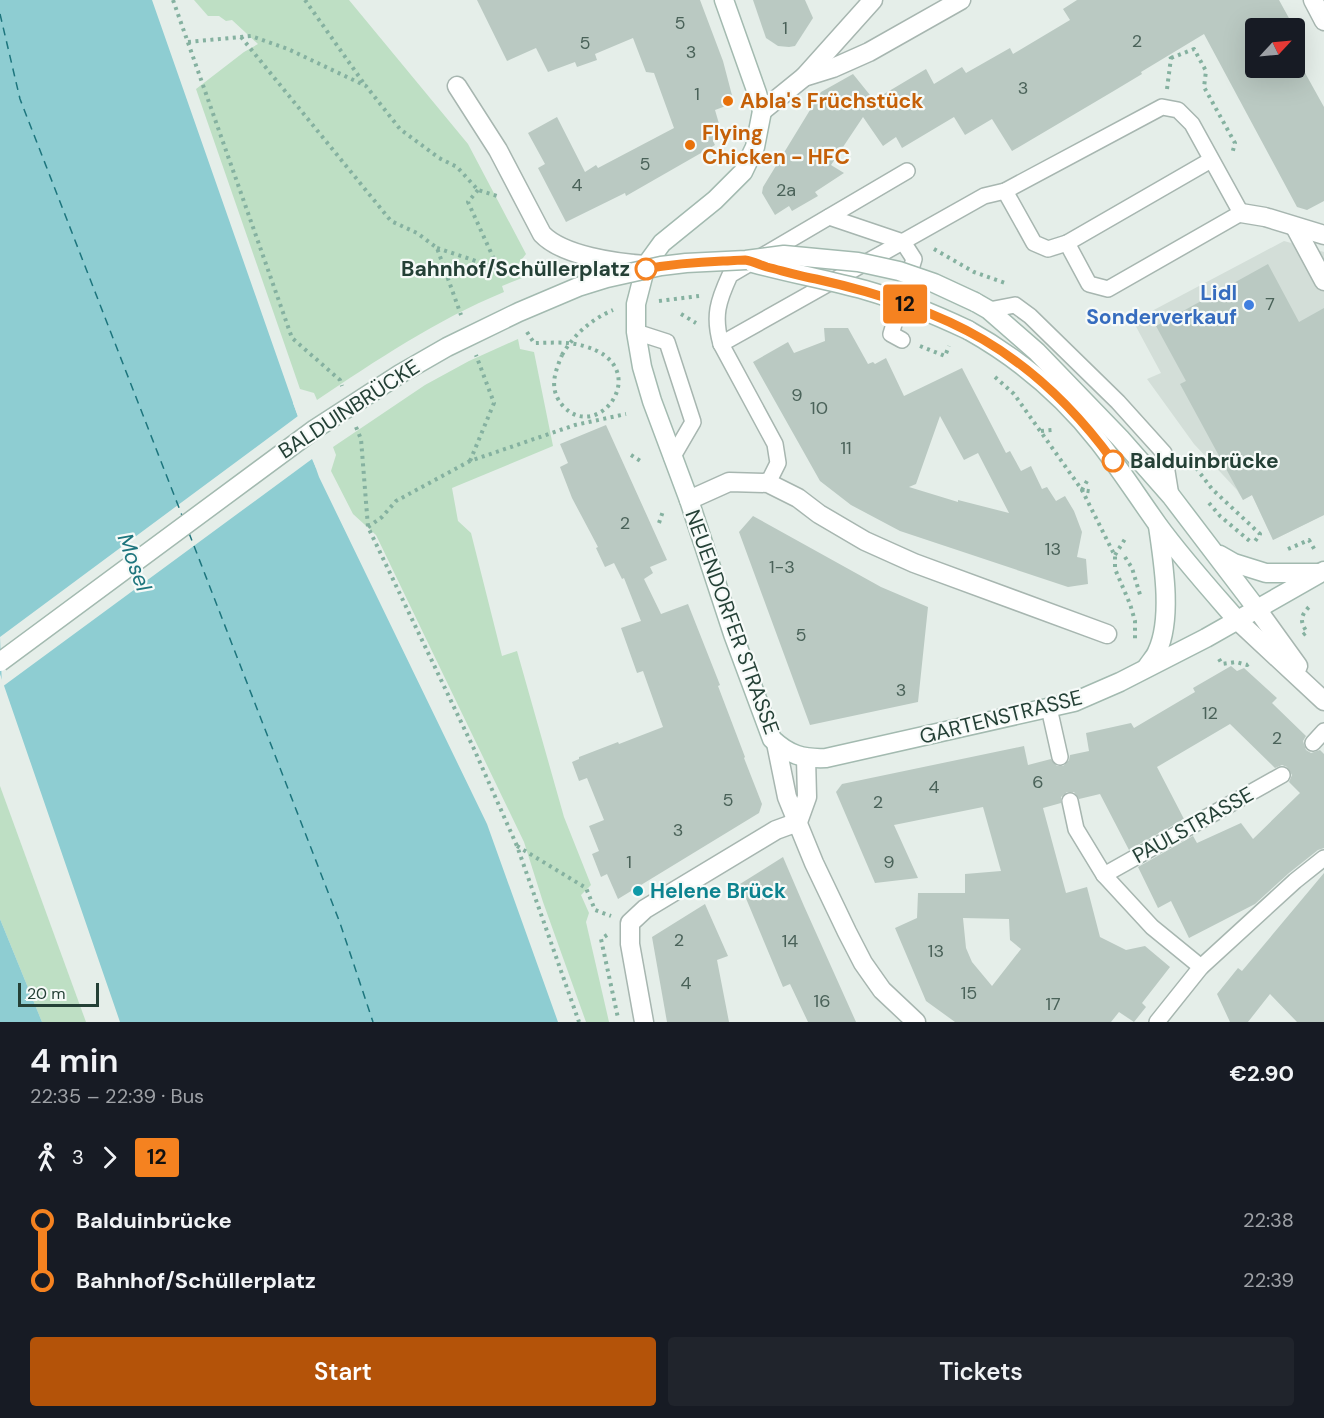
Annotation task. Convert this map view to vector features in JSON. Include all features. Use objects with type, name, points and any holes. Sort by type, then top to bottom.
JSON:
[{"type":"street","points":[[457,86],[498,150],[542,234],[550,242],[617,263],[646,265],[662,243],[715,200],[743,172],[755,147],[762,111],[724,0]]},
{"type":"street","points":[[762,111],[804,77],[873,0]]},
{"type":"street","points":[[804,77],[833,68],[869,52],[961,0]]},
{"type":"street","points":[[1313,0],[1324,21]]},
{"type":"street","points":[[1241,213],[1265,217],[1324,235]]},
{"type":"street","points":[[1294,226],[1324,281]]},
{"type":"street","name":"BALDUINBRÜCKE","points":[[0,662],[315,429],[447,346],[557,295],[606,278],[686,263],[746,260],[784,255],[858,262],[908,274],[934,283],[982,306],[1037,352],[1172,496],[1324,699]]},
{"type":"street","name":"BALDUINBRÜCKE","points":[[746,260],[797,275],[866,290],[926,310],[993,344],[1049,388],[1077,416],[1110,456],[1158,526],[1237,620],[1324,699]]},
{"type":"street","name":"NEUENDORFER STRASSE","points":[[646,265],[636,304],[636,332],[645,379],[766,725],[776,743],[783,749],[802,757]]},
{"type":"street","points":[[689,500],[729,482],[768,483],[798,498],[819,514],[865,541],[914,564],[1107,634]]},
{"type":"street","points":[[1146,669],[1158,651],[1165,619],[1165,583],[1158,526]]},
{"type":"street","points":[[1215,552],[1234,563],[1266,573],[1320,566]]},
{"type":"street","name":"GARTENSTRASSE","points":[[802,757],[826,758],[1074,702],[1146,669],[1257,609],[1320,566]]},
{"type":"street","name":"NEUENDORFER STRASSE","points":[[776,743],[786,797],[814,863],[863,963],[882,990],[916,1022]]},
{"type":"street","points":[[644,1022],[630,944],[630,923],[645,909],[776,830],[798,822],[807,797],[802,757]]},
{"type":"lane","points":[[721,344],[984,196],[1005,191],[1162,107],[1178,110],[1192,124],[1241,213],[1108,290],[1089,284],[1067,243]]},
{"type":"lane","points":[[1005,191],[1034,243],[1048,249],[1067,243],[1211,160]]},
{"type":"lane","points":[[768,483],[778,463],[776,444],[721,344],[717,330],[716,310],[729,275],[907,171]]},
{"type":"lane","points":[[829,217],[903,242],[914,259],[891,334],[902,340]]},
{"type":"lane","points":[[636,332],[667,342],[693,422],[672,458]]},
{"type":"lane","points":[[1049,708],[1060,757]]},
{"type":"lane","points":[[1313,743],[1324,731]]},
{"type":"lane","name":"PAULSTRASSE","points":[[1104,875],[1282,775]]},
{"type":"lane","name":"PAULSTRASSE","points":[[1070,801],[1077,829],[1104,875],[1152,927],[1201,967]]},
{"type":"lane","points":[[1157,1022],[1201,967],[1295,881],[1324,858]]},
{"type":"path","points":[[173,0],[291,338],[339,380],[343,390]]},
{"type":"path","points":[[241,37],[391,221],[417,233],[437,248],[498,268],[468,202],[478,190],[457,167],[439,158],[400,129],[366,86],[305,0]]},
{"type":"path","points":[[188,42],[251,36],[288,49],[366,86]]},
{"type":"path","points":[[1168,86],[1170,56],[1194,49],[1206,71],[1204,87],[1235,143],[1230,161],[1221,179]]},
{"type":"path","points":[[437,248],[465,326]]},
{"type":"path","points":[[932,248],[974,272]]},
{"type":"path","points":[[525,328],[534,343],[584,346],[610,360],[618,373],[619,386],[615,400],[608,408],[587,416],[575,414],[562,405],[555,393],[554,378],[562,355]]},
{"type":"path","points":[[931,350],[945,356],[949,344],[958,350]]},
{"type":"path","points":[[471,461],[494,403],[474,348]]},
{"type":"path","points":[[992,373],[1014,394],[1082,490],[1114,556],[1115,569],[1130,604],[1137,638],[1133,644]]},
{"type":"path","points":[[368,527],[382,517],[396,501],[471,461],[575,425],[626,414]]},
{"type":"path","points":[[354,419],[361,439],[368,527],[474,749],[517,846],[579,1022]]},
{"type":"path","points":[[1041,431],[1052,430]]},
{"type":"path","points":[[631,455],[642,462]]},
{"type":"path","points":[[1082,490],[1087,481]]},
{"type":"path","points":[[1082,490],[1094,492]]},
{"type":"path","points":[[1209,502],[1235,530],[1253,544],[1263,548]]},
{"type":"path","points":[[659,523],[663,511]]},
{"type":"path","points":[[1114,556],[1125,539]]},
{"type":"path","points":[[1281,550],[1310,540],[1320,566]]},
{"type":"path","points":[[1125,557],[1132,568],[1141,600]]},
{"type":"path","points":[[1300,637],[1307,632],[1301,621],[1302,615],[1316,603]]},
{"type":"path","points":[[1219,659],[1222,664],[1247,665],[1252,662]]},
{"type":"path","points":[[517,846],[586,888],[595,910]]},
{"type":"shaded area","points":[[1284,241],[1324,252],[1324,515],[1273,540],[1252,495],[1243,500],[1237,490],[1194,444],[1147,379],[1161,373],[1133,321]]},
{"type":"green space","points":[[194,0],[349,0],[468,144],[526,254],[516,267],[522,278],[502,286],[504,292],[455,315],[408,342],[317,400],[314,393],[300,389],[196,89],[258,44],[232,20],[226,21],[219,16],[208,16]]},
{"type":"green space","points":[[518,339],[520,349],[534,352],[553,446],[452,488],[458,521],[471,533],[502,656],[517,651],[564,817],[591,885],[581,895],[589,913],[586,922],[609,1022],[586,1022],[524,842],[376,535],[353,514],[331,471],[336,455],[333,447],[425,385],[469,361]]},
{"type":"green space","points":[[0,786],[86,1022],[42,1022],[0,919]]},
{"type":"water","name":"Mosel","points":[[0,0],[152,0],[319,477],[487,824],[558,1022],[120,1022],[0,674]]},
{"type":"water","points":[[0,919],[42,1022],[0,1022]]},
{"type":"pier","points":[[295,399],[319,469],[316,468],[312,459],[2,687],[0,637],[298,416],[293,403]]},
{"type":"building","points":[[477,0],[700,0],[723,61],[734,103],[715,110],[722,134],[713,141],[715,145],[626,196],[625,193],[566,222],[538,168],[545,164],[528,133],[557,117],[585,172],[596,165],[598,168],[674,128],[654,73],[646,72],[633,38],[595,54],[597,60],[577,67],[575,62],[548,72],[536,48],[507,61]]},
{"type":"building","points":[[753,0],[805,0],[813,18],[795,46],[778,46],[766,38]]},
{"type":"building","points":[[1077,0],[1279,0],[1289,18],[1245,18],[1245,78],[1305,78],[1305,73],[1324,107],[1324,201],[1307,210],[1297,207],[1204,34],[1141,72],[1142,74],[1012,151],[992,119],[965,135],[954,117],[902,148],[896,137],[883,146],[863,117],[831,165],[844,173],[815,192],[818,196],[792,211],[789,206],[775,215],[762,193],[763,187],[821,92],[853,74],[874,100],[926,69],[934,84],[962,67],[966,73],[1010,48],[1013,54],[1070,20],[1063,9]]},
{"type":"building","points":[[1268,264],[1299,322],[1324,308],[1324,515],[1273,540],[1252,495],[1243,500],[1180,384],[1186,381],[1156,326]]},
{"type":"building","points":[[824,328],[848,328],[868,364],[873,362],[875,364],[886,358],[904,396],[962,368],[1006,453],[1010,451],[1021,471],[1031,466],[1042,489],[1047,487],[1056,501],[1065,496],[1074,511],[1082,532],[1077,557],[1086,559],[1088,584],[1068,587],[900,531],[851,505],[820,481],[753,362],[788,342],[794,353],[825,341]],"holes":[[[940,416],[964,460],[978,453],[1009,513],[958,500],[958,502],[909,487],[916,484]]]},
{"type":"building","points":[[606,425],[667,560],[650,567],[653,573],[644,579],[661,614],[688,604],[720,685],[718,686],[762,804],[759,813],[618,899],[607,874],[601,877],[592,854],[599,851],[589,826],[604,820],[587,778],[579,781],[572,762],[618,742],[619,744],[663,727],[643,671],[637,673],[621,628],[641,621],[624,578],[622,579],[614,563],[605,567],[596,548],[598,547],[572,498],[560,467],[568,463],[560,444]]},
{"type":"building","points":[[753,516],[881,587],[928,607],[918,702],[810,725],[739,532]]},
{"type":"building","points":[[1231,666],[1237,671],[1244,668],[1277,698],[1272,703],[1306,736],[1303,741],[1306,750],[1311,753],[1320,750],[1324,754],[1324,848],[1318,850],[1289,873],[1255,904],[1189,938],[1171,901],[1158,908],[1138,867],[1193,836],[1197,843],[1241,823],[1253,839],[1300,793],[1289,782],[1292,775],[1287,767],[1282,765],[1275,768],[1230,724],[1157,767],[1184,819],[1129,850],[1100,794],[1079,799],[1074,792],[1067,792],[1061,797],[1061,803],[1043,808],[1066,893],[1087,887],[1100,937],[1126,950],[1145,946],[1170,967],[1142,1003],[1146,1007],[1134,1022],[1119,1012],[1111,1022],[955,1022],[926,1001],[895,928],[917,918],[918,893],[965,893],[965,874],[1001,871],[983,807],[894,825],[918,878],[875,883],[836,792],[842,784],[1024,746],[1028,765],[1051,759],[1057,766],[1063,766],[1069,760],[1070,755],[1089,751],[1086,733],[1131,723],[1134,728],[1195,692],[1193,688]],"holes":[[[963,918],[1009,919],[1010,940],[1021,949],[992,986],[972,962],[966,948]]]},
{"type":"building","points":[[783,857],[856,1022],[808,1022],[790,984],[783,987],[740,884]]},
{"type":"building","points":[[1324,873],[1324,1022],[1297,1022],[1270,994],[1248,1022],[1230,1022],[1217,994],[1238,968],[1242,971]]},
{"type":"building","points":[[705,904],[728,956],[717,960],[729,1022],[667,1022],[652,937]]},
{"type":"ferry route","points":[[0,14],[20,99],[183,518]]},
{"type":"ferry route","points":[[189,533],[340,923],[373,1022]]},
{"type":"bus line","name":"12","points":[[646,269],[686,263],[746,260],[797,275],[866,290],[926,310],[993,344],[1049,388],[1099,441],[1113,461]]},
{"type":"place","name":"Abla's Früchstück","points":[[728,101]]},
{"type":"place","name":"Flying Chicken - HFC","points":[[690,145]]},
{"type":"place","name":"Bahnhof/Schüllerplatz","points":[[646,269]]},
{"type":"place","name":"Lidl Sonderverkauf","points":[[1249,305]]},
{"type":"place","name":"Balduinbrücke","points":[[1113,461]]},
{"type":"place","name":"Helene Brück","points":[[638,891]]}]
